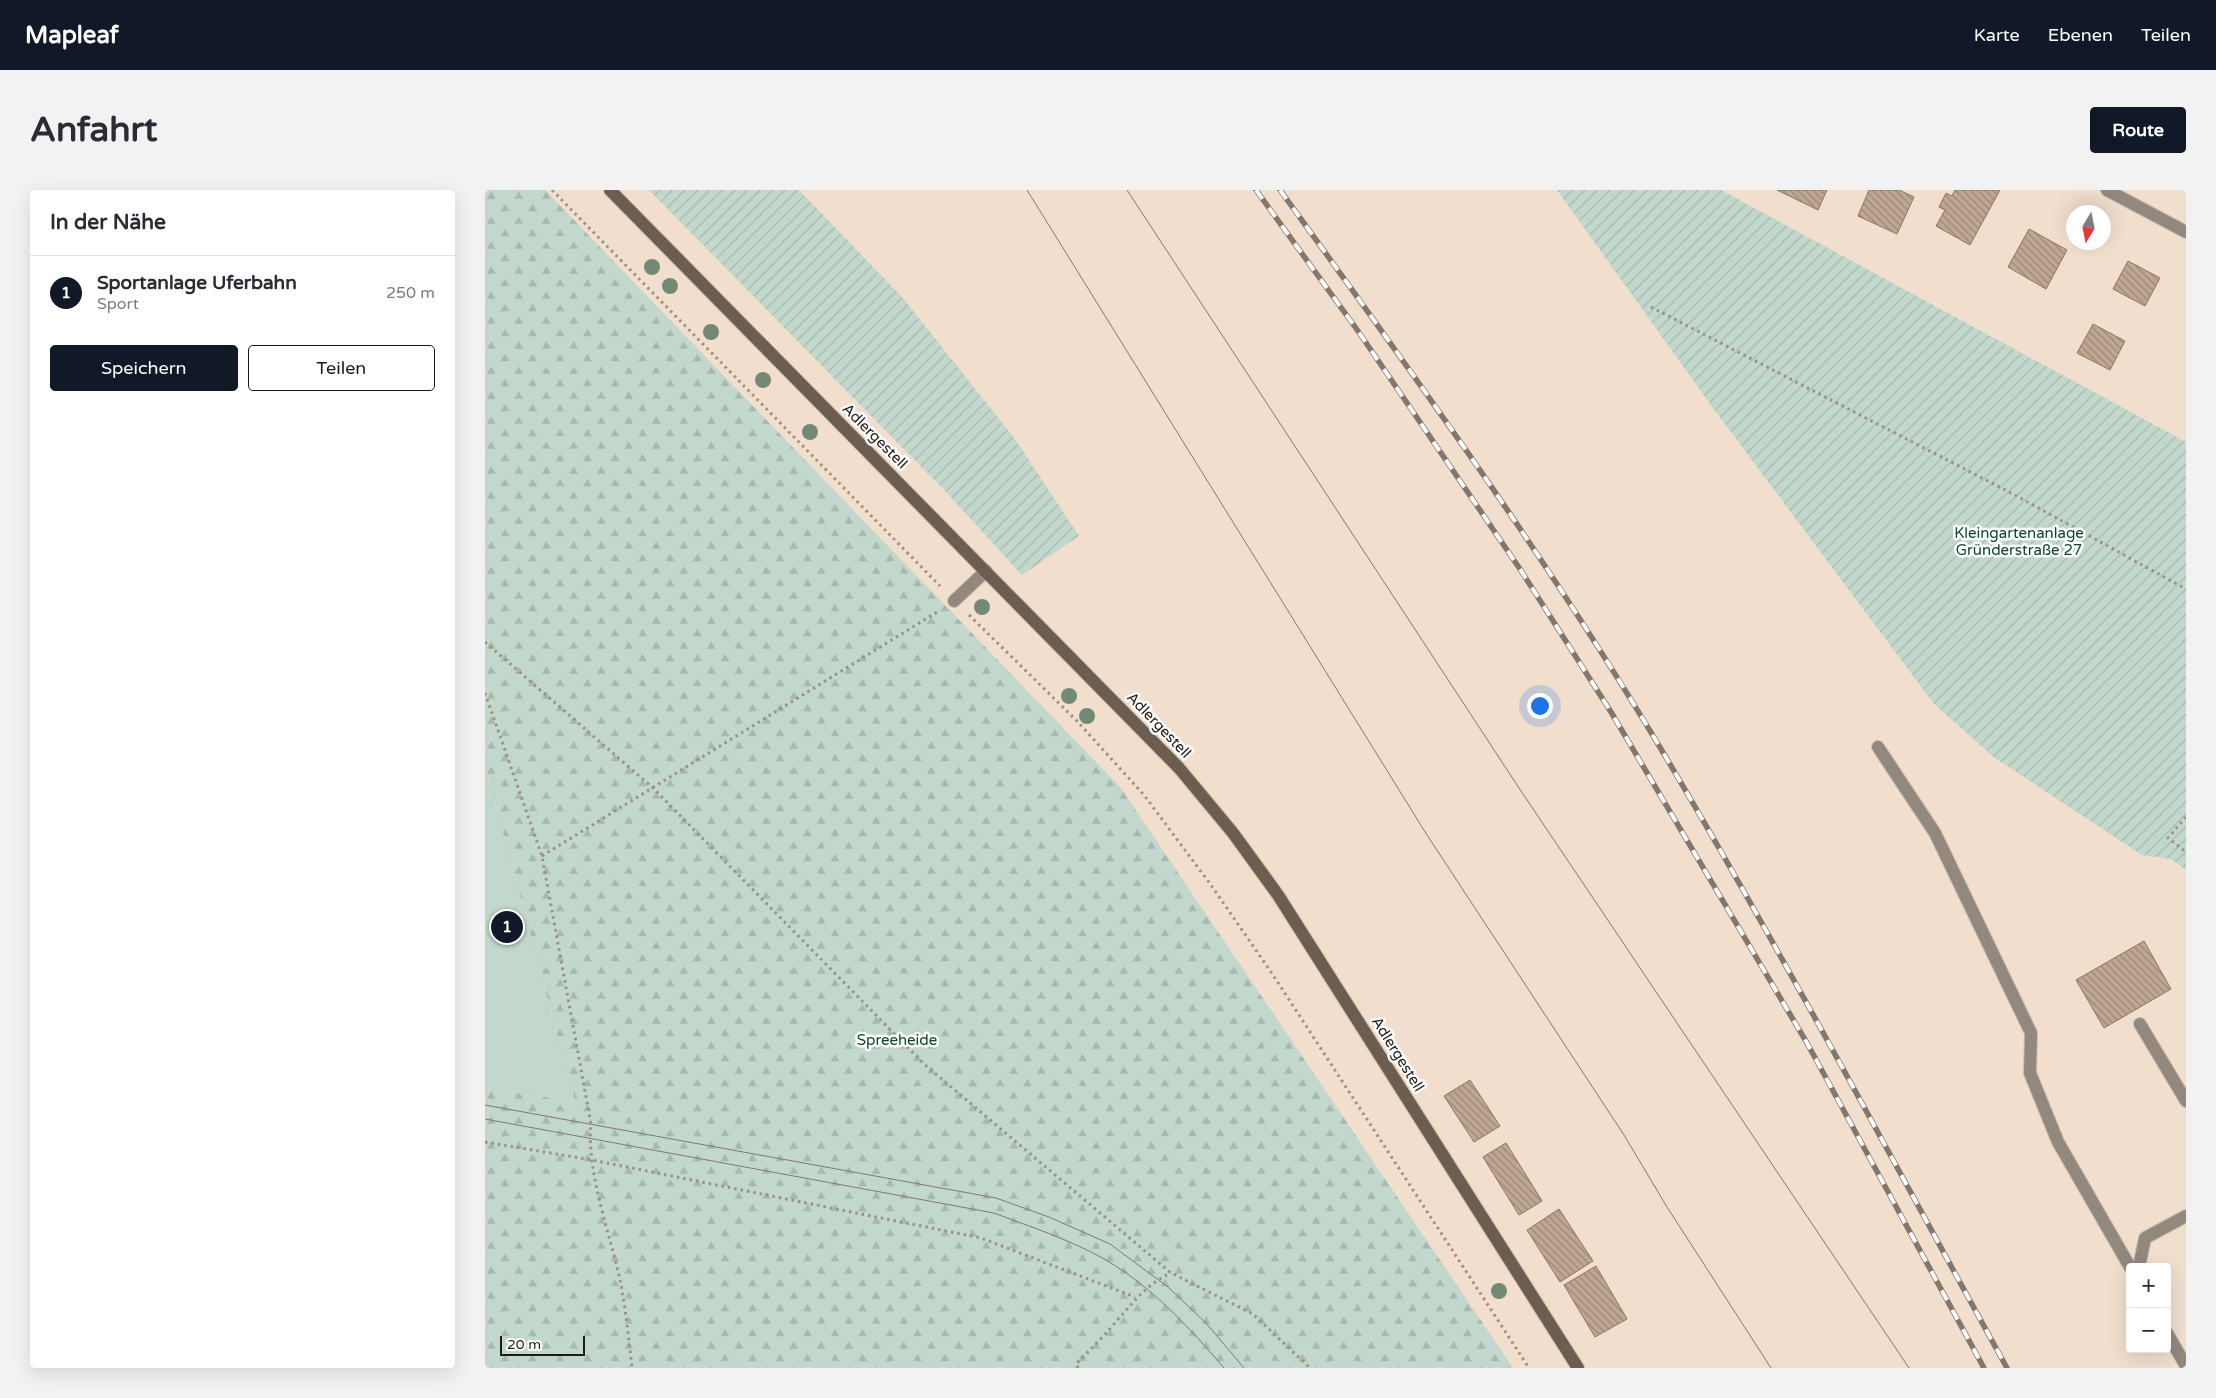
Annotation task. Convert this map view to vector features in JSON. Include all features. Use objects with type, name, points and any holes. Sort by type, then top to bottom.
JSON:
[{"type":"main road","name":"Adlergestell","points":[[610,190],[1179,768],[1239,841],[1283,903],[1578,1368]]},
{"type":"street","points":[[2107,190],[2186,232]]},
{"type":"street","points":[[954,601],[986,572]]},
{"type":"street","points":[[1878,747],[1935,833],[2031,1033],[2030,1073],[2058,1142],[2128,1263]]},
{"type":"street","points":[[2139,1024],[2186,1101]]},
{"type":"street","points":[[2140,1263],[2145,1238],[2186,1216]]},
{"type":"street","points":[[2171,1340],[2186,1366]]},
{"type":"path","points":[[552,190],[954,601],[1077,721],[1144,795],[1211,884],[1267,967],[1529,1368]]},
{"type":"path","points":[[1651,307],[2004,490],[2186,589]]},
{"type":"path","points":[[542,856],[954,601]]},
{"type":"path","points":[[485,642],[653,788],[924,1064],[1171,1274],[1253,1314],[1310,1368]]},
{"type":"path","points":[[485,693],[542,856],[591,1124],[591,1160],[621,1286],[632,1368]]},
{"type":"path","points":[[2186,817],[2168,838],[2186,852]]},
{"type":"path","points":[[485,1142],[591,1160],[981,1238],[1135,1297]]},
{"type":"path","points":[[1077,1368],[1076,1364],[1115,1323],[1135,1297],[1143,1294],[1157,1280],[1171,1274]]},
{"type":"green space","name":"Spreeheide","points":[[485,190],[545,190],[1120,787],[1513,1368],[485,1368],[485,1089],[575,1101],[485,765]]},
{"type":"green space","points":[[649,190],[799,190],[902,297],[1015,439],[1079,536],[1022,575],[947,493]]},
{"type":"green space","name":"Kleingartenanlage Gründerstraße 27","points":[[1557,190],[1721,190],[2186,442],[2186,870],[2171,859],[2142,855],[1995,758],[1934,704],[1713,408]]},
{"type":"green space","points":[[485,765],[575,1101],[485,1089]]},
{"type":"building","points":[[1777,190],[1827,190],[1818,210]]},
{"type":"building","points":[[1869,190],[1899,190],[1914,197],[1897,234],[1858,216]]},
{"type":"building","points":[[1955,190],[2000,190],[1970,245],[1936,226],[1945,210],[1939,207],[1946,193],[1952,196]]},
{"type":"building","points":[[2029,229],[2067,250],[2046,289],[2008,267]]},
{"type":"building","points":[[2128,261],[2160,278],[2145,306],[2113,289]]},
{"type":"building","points":[[2093,324],[2125,341],[2110,370],[2077,353]]},
{"type":"building","points":[[2144,941],[2171,989],[2104,1028],[2076,980]]},
{"type":"building","points":[[1470,1080],[1500,1126],[1474,1142],[1444,1096]]},
{"type":"building","points":[[1506,1143],[1542,1201],[1519,1215],[1483,1157]]},
{"type":"building","points":[[1559,1209],[1593,1261],[1560,1282],[1527,1230]]},
{"type":"building","points":[[1596,1266],[1627,1319],[1595,1337],[1564,1285]]},
{"type":"tram line","points":[[1027,190],[1427,835],[1624,1135],[1667,1207],[1771,1368]]},
{"type":"tram line","points":[[1127,190],[1519,788],[1909,1368]]},
{"type":"tram line","points":[[485,1105],[996,1198],[1049,1217],[1110,1244],[1168,1287],[1206,1323],[1244,1368]]},
{"type":"tram line","points":[[485,1119],[994,1213],[1079,1246],[1123,1271],[1155,1295],[1198,1338],[1224,1368]]},
{"type":"railway","points":[[1256,190],[1358,331],[1520,569],[1611,712],[1807,1043],[1984,1368]]},
{"type":"railway","points":[[1280,190],[1380,328],[1527,538],[1620,681],[1752,906],[2007,1368]]},
{"type":"place","name":"Sportanlage Uferbahn","points":[[507,927]]}]
